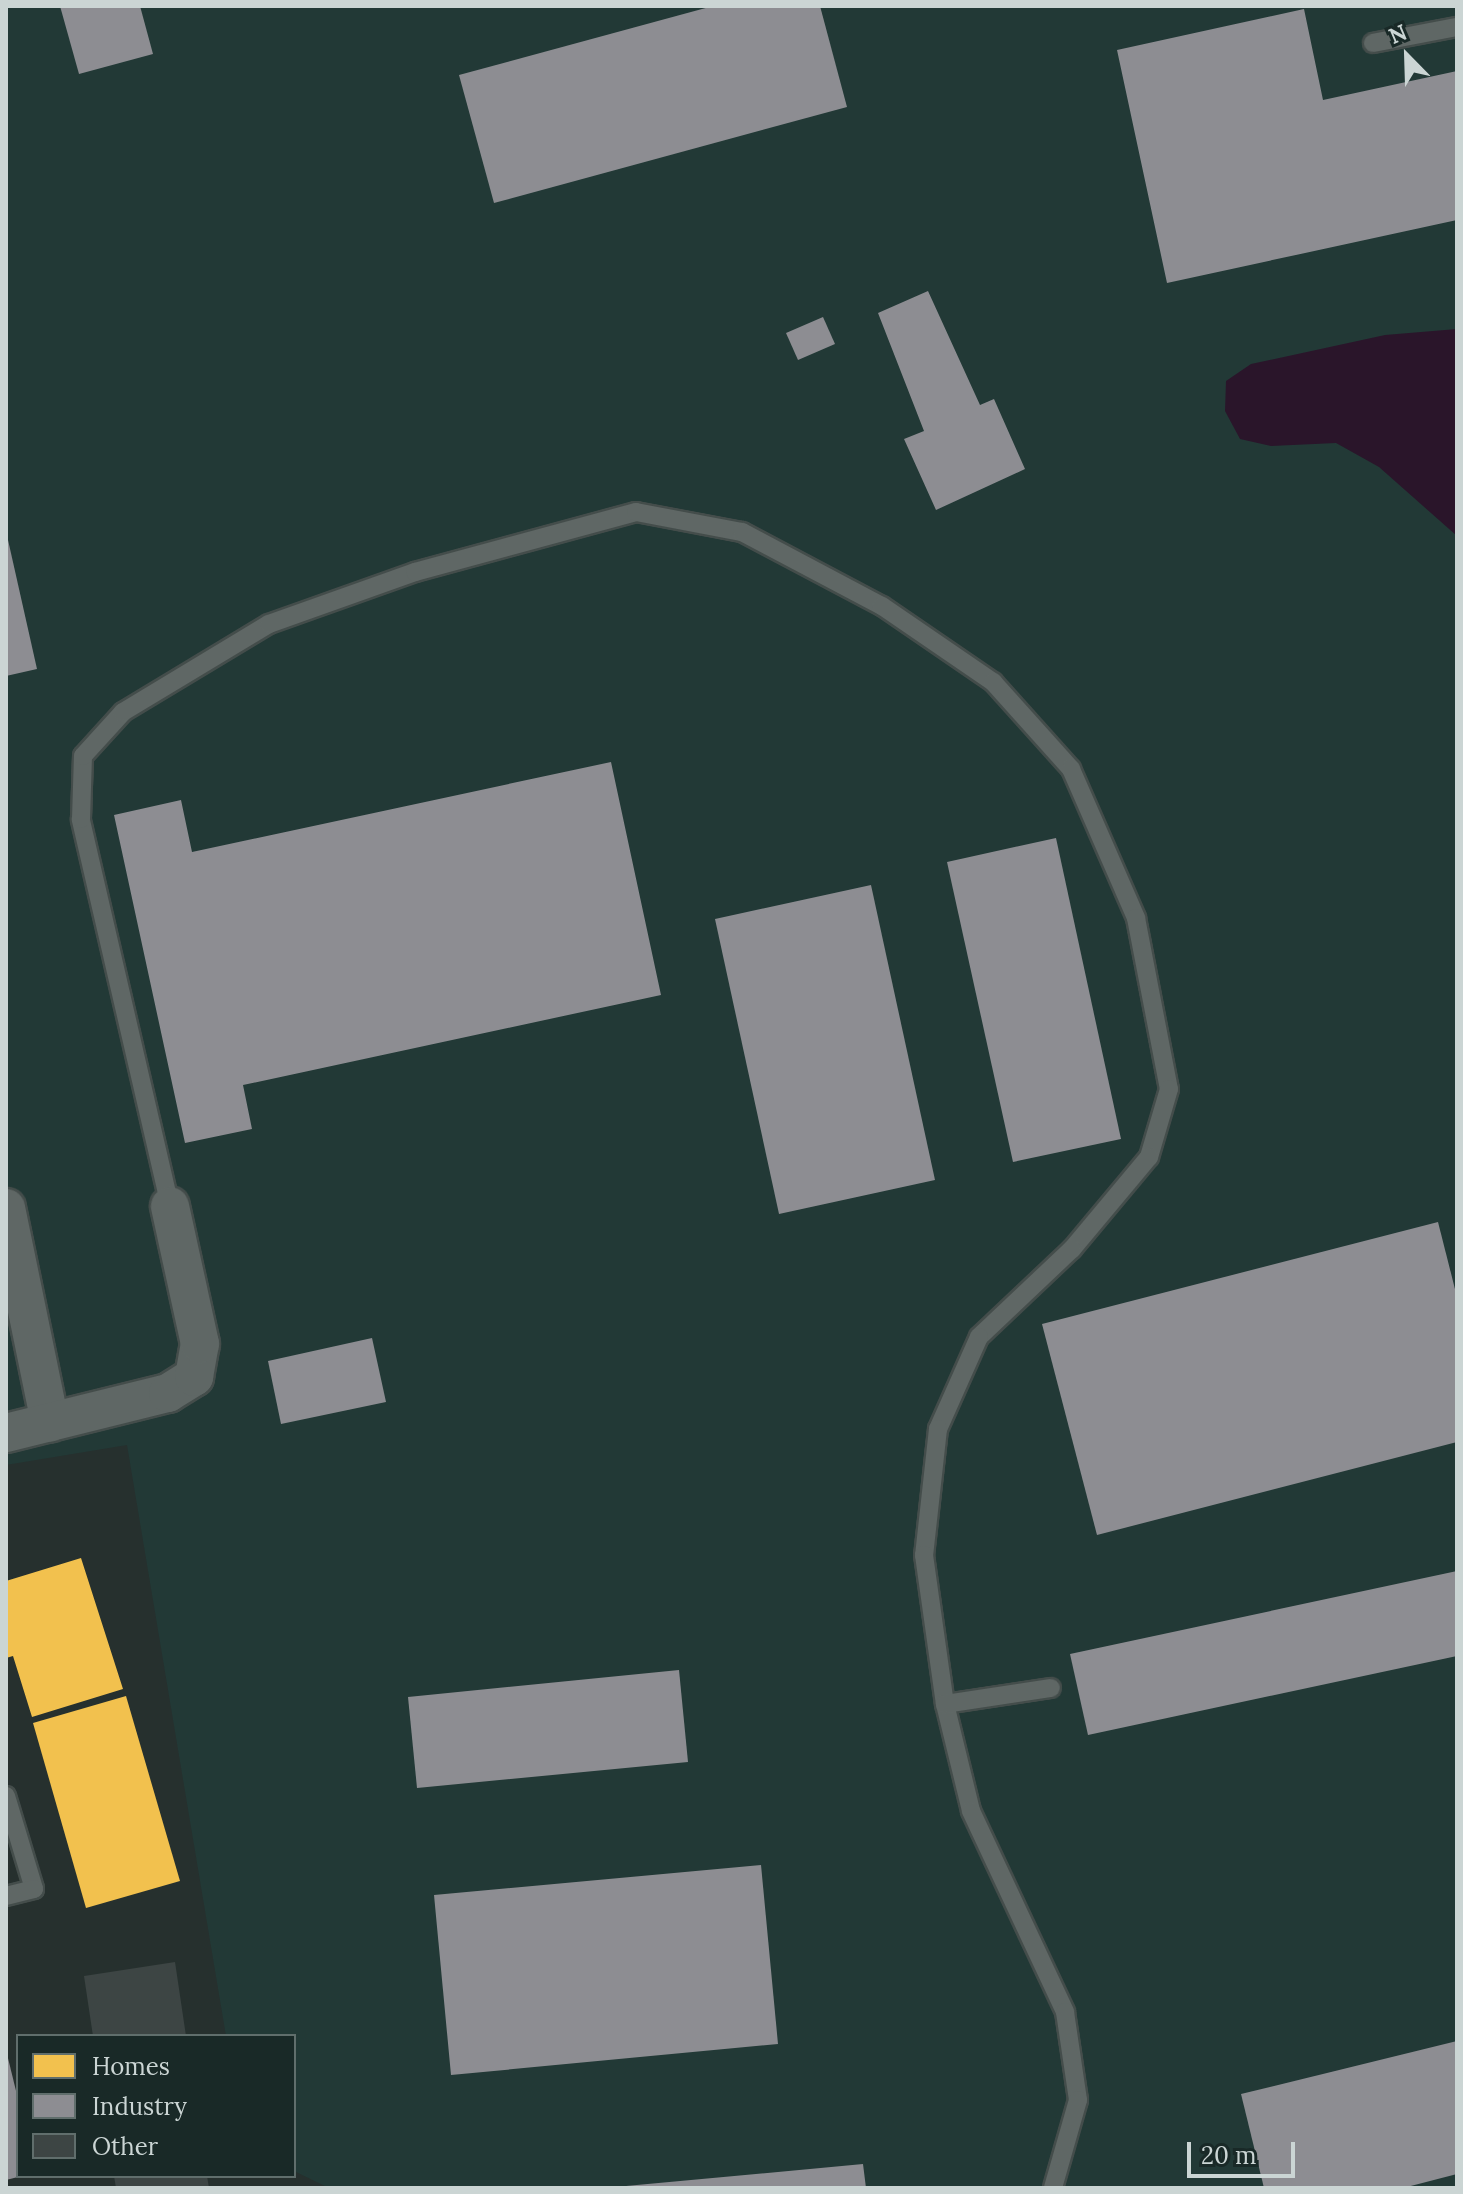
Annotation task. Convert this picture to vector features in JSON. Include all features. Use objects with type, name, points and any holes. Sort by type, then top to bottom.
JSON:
[{"type":"street","points":[[6,1433],[168,1393],[194,1377],[200,1344],[170,1206]]},
{"type":"street","points":[[6,1208],[50,1423]]},
{"type":"lane","points":[[1373,43],[1457,27]]},
{"type":"lane","points":[[170,1206],[81,819],[83,756],[123,712],[269,624],[415,572],[636,512],[742,532],[882,606],[993,682],[1071,769],[1136,918],[1169,1089],[1149,1157],[1072,1249],[979,1337],[938,1429],[924,1555],[945,1704],[971,1811],[1065,2012],[1078,2100],[1053,2188]]},
{"type":"lane","points":[[945,1704],[1051,1688]]},
{"type":"lane","points":[[6,1796],[34,1889],[6,1896]]},
{"type":"shaded area","points":[[6,6],[1457,6],[1457,2188],[329,2188],[296,2172],[296,2034],[226,2034],[127,1445],[6,1465]]},
{"type":"shaded area","points":[[1457,329],[1457,536],[1379,467],[1336,443],[1271,446],[1240,439],[1225,411],[1226,381],[1251,364],[1385,335]]},
{"type":"building: Homes","points":[[81,1558],[123,1689],[32,1717],[13,1656],[6,1658],[6,1581]]},
{"type":"building: Homes","points":[[126,1696],[180,1881],[86,1908],[33,1723]]},
{"type":"building: Industry","points":[[60,6],[140,6],[153,54],[79,74]]},
{"type":"building: Industry","points":[[713,6],[820,6],[847,107],[494,203],[459,75]]},
{"type":"building: Industry","points":[[1304,9],[1323,100],[1457,71],[1457,220],[1167,283],[1117,50]]},
{"type":"building: Industry","points":[[928,291],[980,405],[994,399],[1025,469],[936,510],[904,439],[924,431],[878,313]]},
{"type":"building: Industry","points":[[823,317],[835,344],[798,360],[786,333]]},
{"type":"building: Industry","points":[[6,531],[37,669],[6,676]]},
{"type":"building: Industry","points":[[611,762],[661,995],[243,1085],[252,1129],[185,1143],[114,815],[181,800],[192,852]]},
{"type":"building: Industry","points":[[1056,838],[1121,1139],[1013,1162],[947,862]]},
{"type":"building: Industry","points":[[871,885],[935,1180],[779,1214],[715,919]]},
{"type":"building: Industry","points":[[1438,1222],[1457,1297],[1457,1442],[1097,1535],[1042,1324]]},
{"type":"building: Industry","points":[[372,1338],[386,1402],[281,1424],[268,1361]]},
{"type":"building: Industry","points":[[1457,1571],[1457,1656],[1088,1735],[1070,1654]]},
{"type":"building: Industry","points":[[679,1670],[688,1762],[417,1788],[408,1697]]},
{"type":"building: Industry","points":[[761,1865],[778,2044],[451,2075],[434,1895]]},
{"type":"building: Industry","points":[[1457,2041],[1457,2174],[1403,2188],[1264,2188],[1241,2094]]},
{"type":"building: Industry","points":[[6,2050],[16,2091],[16,2178],[6,2180]]},
{"type":"building: Industry","points":[[863,2164],[866,2188],[626,2188],[626,2186]]},
{"type":"building: Other","points":[[175,1962],[186,2034],[93,2034],[84,1976]]},
{"type":"building: Other","points":[[114,2178],[207,2178],[209,2188],[116,2188]]}]
